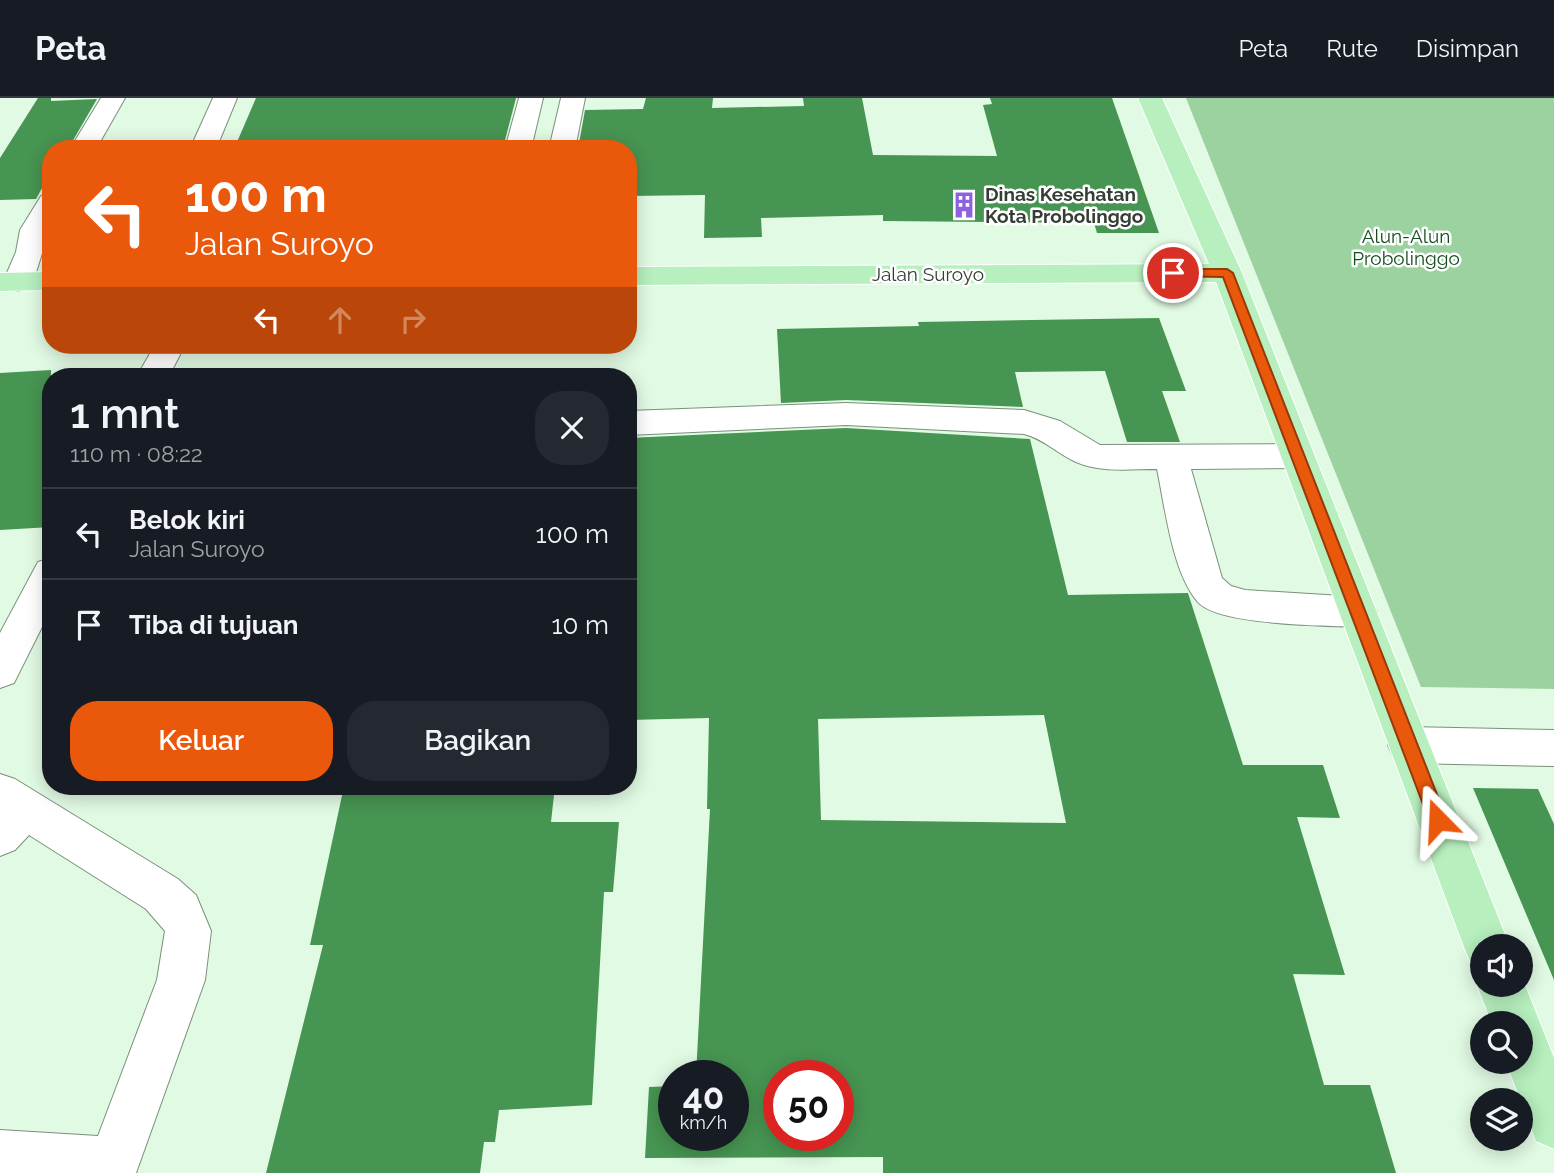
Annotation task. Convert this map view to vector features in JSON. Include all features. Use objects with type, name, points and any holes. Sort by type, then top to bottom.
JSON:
[{"type":"main road","points":[[1150,98],[1227,273],[1482,934]]},
{"type":"main road","name":"Jalan Suroyo","points":[[637,276],[1227,273]]},
{"type":"main road","points":[[9,282],[42,281]]},
{"type":"main road","points":[[1533,1068],[1554,1123]]},
{"type":"street","points":[[88,140],[113,98]]},
{"type":"street","points":[[207,140],[225,98]]},
{"type":"street","points":[[521,140],[531,98]]},
{"type":"street","points":[[564,140],[573,98]]},
{"type":"street","points":[[9,282],[30,252],[34,230],[42,217]]},
{"type":"street","points":[[637,424],[846,414],[1024,422],[1048,429],[1087,453],[1100,457],[1297,456]]},
{"type":"street","points":[[1172,458],[1199,569],[1210,591],[1228,601],[1245,605],[1358,612]]},
{"type":"street","points":[[0,671],[42,589]]},
{"type":"street","points":[[1409,745],[1554,748]]},
{"type":"street","points":[[0,1156],[112,1168],[181,980],[187,931],[180,911],[162,894],[8,812]]},
{"type":"green space","name":"Alun-Alun Probolinggo","points":[[1186,98],[1554,98],[1554,689],[1421,687]]},
{"type":"building","points":[[38,98],[51,98],[51,101],[97,99],[73,140],[42,140],[42,188],[36,199],[0,200],[0,158]]},
{"type":"building","points":[[256,98],[516,98],[505,140],[238,140]]},
{"type":"building","points":[[646,98],[713,98],[712,108],[804,106],[803,98],[862,98],[873,155],[997,156],[983,105],[992,104],[990,98],[1112,98],[1159,233],[1097,233],[1094,223],[883,221],[883,215],[761,218],[762,237],[704,238],[705,195],[637,196],[637,140],[580,140],[585,110],[643,109]]},
{"type":"building","points":[[1159,318],[1186,391],[1162,391],[1180,442],[1127,442],[1105,371],[1015,372],[1023,407],[846,400],[781,403],[777,329],[919,326],[918,322]]},
{"type":"building","points":[[42,371],[42,528],[0,530],[0,373]]},
{"type":"building","points":[[846,428],[1030,439],[1068,595],[1188,593],[1243,765],[1323,765],[1340,818],[1297,817],[1345,975],[1293,974],[1324,1085],[1370,1085],[1396,1173],[883,1173],[883,1157],[645,1158],[649,1087],[658,1087],[658,1151],[749,1151],[749,1060],[697,1060],[710,809],[707,809],[709,718],[637,720],[637,438]],"holes":[[[1044,715],[1066,823],[821,820],[818,719]]]},
{"type":"building","points":[[1473,788],[1538,789],[1554,824],[1554,980]]},
{"type":"building","points":[[342,795],[554,795],[551,822],[619,822],[613,892],[604,892],[592,1105],[499,1110],[495,1142],[484,1142],[480,1173],[266,1173],[323,945],[310,945]]},
{"type":"place","name":"Dinas Kesehatan Kota Probolinggo","points":[[964,205]]},
{"type":"route","points":[[1173,273],[1227,273],[1438,820]]}]
